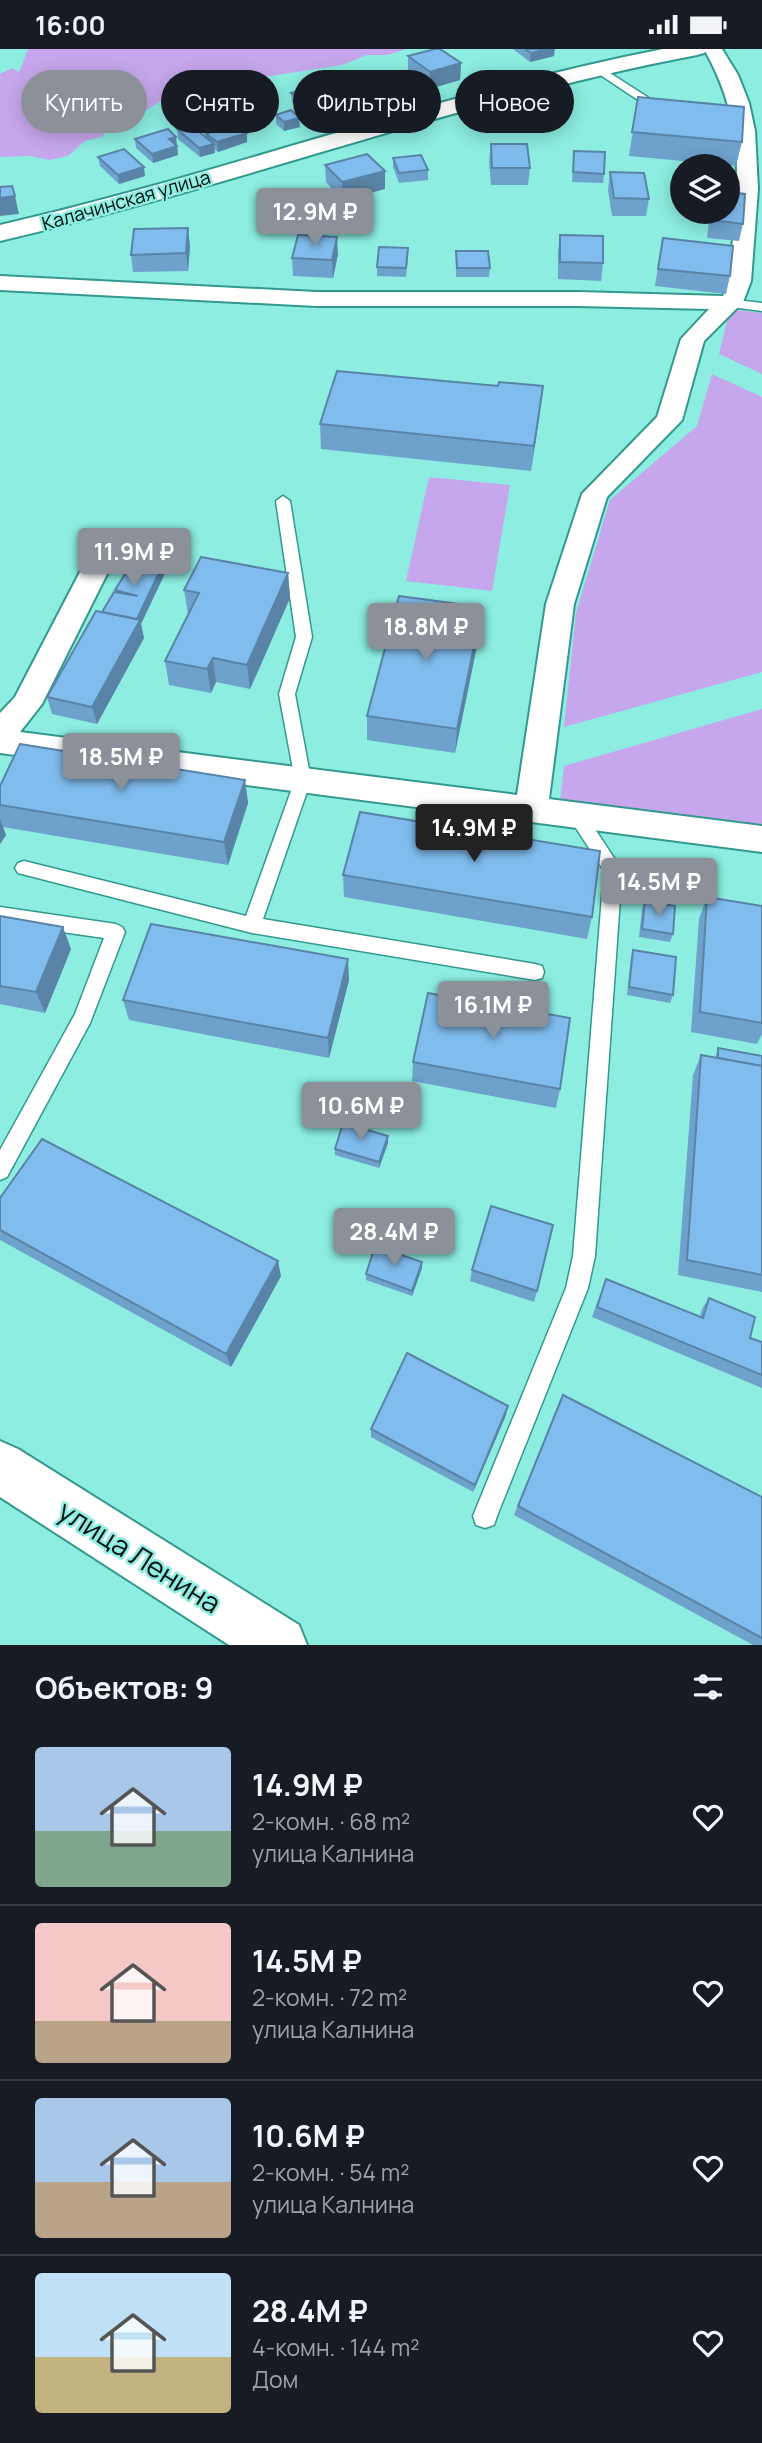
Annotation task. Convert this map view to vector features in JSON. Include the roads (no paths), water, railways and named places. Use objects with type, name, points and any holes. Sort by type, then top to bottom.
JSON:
[{"type":"main road","name":"Калачинская улица","points":[[0,233],[63,219],[452,105],[596,68],[697,49]]},
{"type":"main road","name":"улица Ленина","points":[[0,1467],[279,1645]]},
{"type":"street","points":[[531,810],[560,604],[595,494],[669,420],[693,339],[735,297],[740,281],[751,153],[740,111],[737,84],[713,49]]},
{"type":"street","points":[[0,283],[316,299],[578,299],[728,303]]},
{"type":"street","points":[[0,733],[27,704],[102,556]]},
{"type":"street","points":[[0,741],[762,839]]},
{"type":"lane","points":[[596,68],[648,102],[671,108]]},
{"type":"lane","points":[[728,303],[762,307]]},
{"type":"lane","points":[[252,925],[303,780],[287,694],[304,637],[283,501]]},
{"type":"lane","points":[[485,1516],[578,1288],[584,1256],[613,870],[577,815]]},
{"type":"lane","points":[[24,868],[252,925],[535,972]]},
{"type":"lane","points":[[0,915],[116,932],[83,1017],[0,1170]]}]
